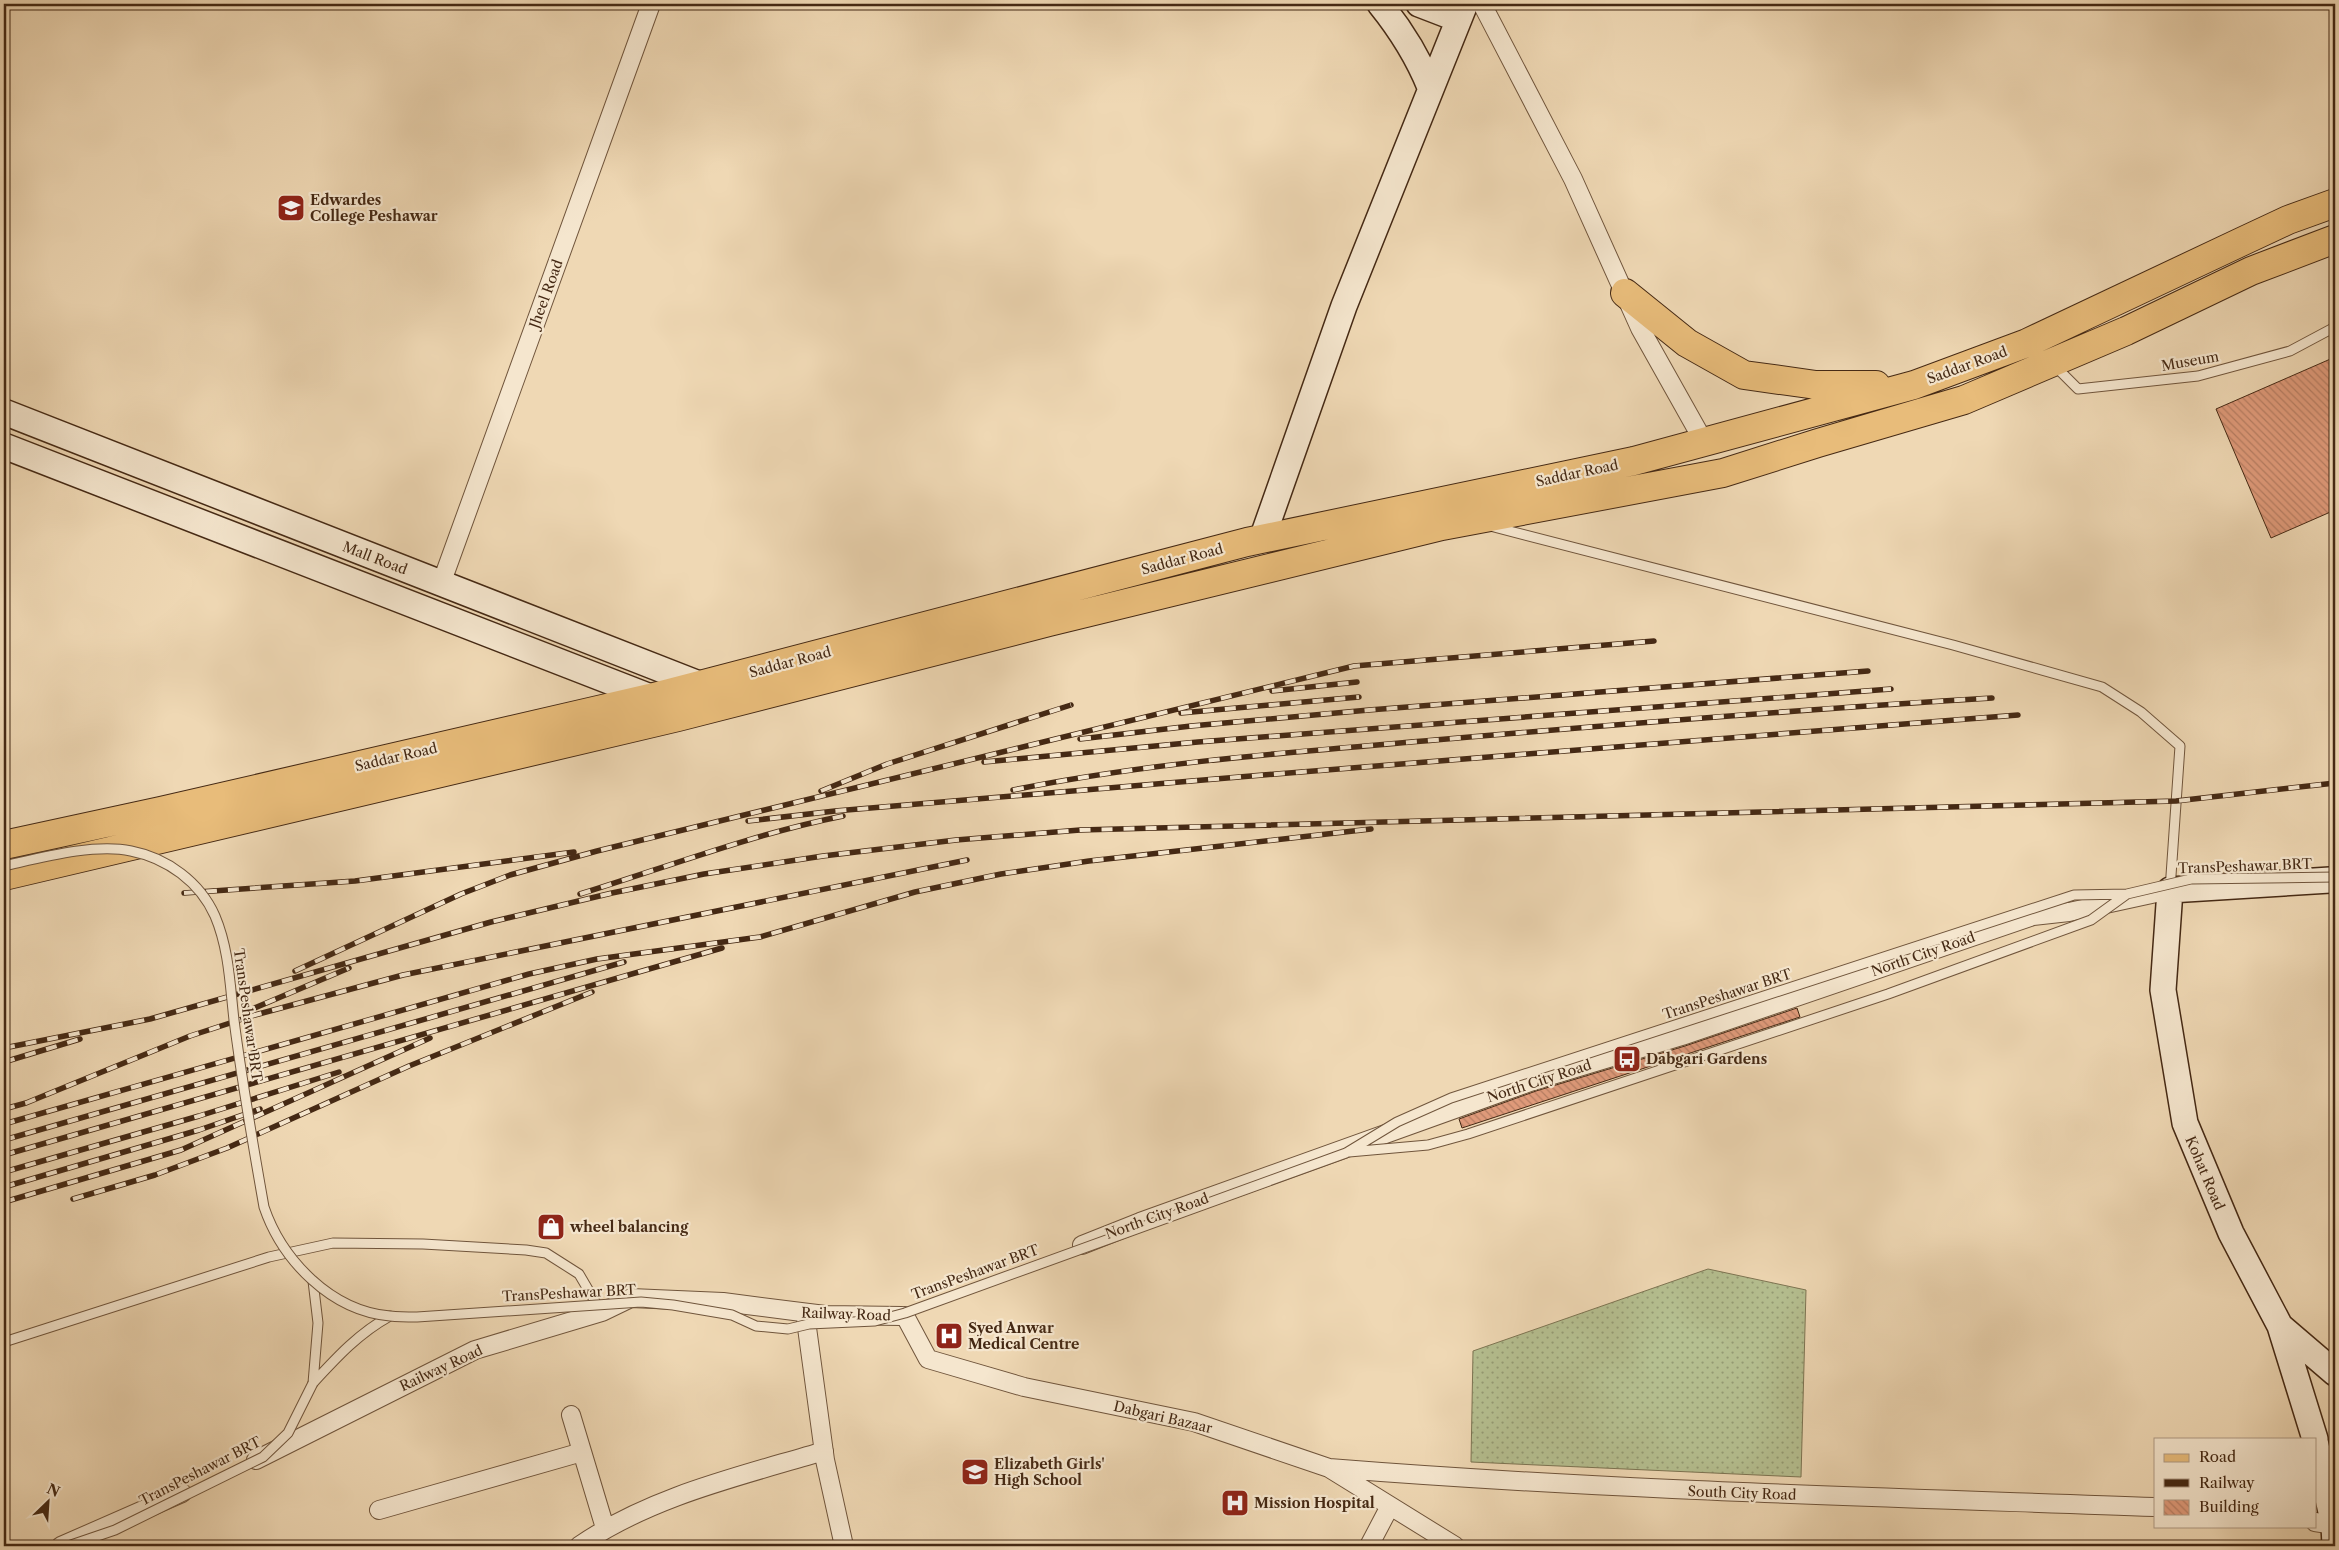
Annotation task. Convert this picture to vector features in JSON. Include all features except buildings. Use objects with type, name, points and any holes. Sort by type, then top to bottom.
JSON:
[{"type":"main road","name":"Saddar Road","points":[[4,845],[171,809],[700,686],[1262,539],[1634,461],[1914,385],[2027,343],[2248,238],[2288,220],[2335,203]]},
{"type":"main road","name":"Saddar Road","points":[[4,876],[696,712],[1049,622],[1468,520],[1723,473],[1818,442],[1964,400],[2126,331],[2251,271],[2335,239]]},
{"type":"main road","points":[[1625,293],[1687,343],[1744,375],[1816,385],[1914,385]]},
{"type":"street","name":"Jheel Road","points":[[441,584],[651,4]]},
{"type":"street","points":[[1380,4],[1402,31],[1419,60],[1430,87]]},
{"type":"street","points":[[1262,539],[1344,306],[1430,87],[1462,12],[1419,4]]},
{"type":"street","points":[[1482,4],[1573,180],[1640,328],[1704,442]]},
{"type":"street","name":"Mall Road","points":[[4,412],[700,686],[747,699]]},
{"type":"street","points":[[4,446],[650,698],[696,712]]},
{"type":"street","name":"North City Road","points":[[905,1316],[1140,1222],[1533,1081],[1682,1036],[2033,916],[2069,912],[2170,890],[2335,878]]},
{"type":"street","name":"Kohat Road","points":[[2170,890],[2163,990],[2185,1123],[2231,1233],[2280,1326],[2314,1438]]},
{"type":"street","name":"Railway Road","points":[[61,1546],[245,1465],[474,1350],[602,1312],[631,1298],[723,1302],[825,1316],[905,1316]]},
{"type":"street","points":[[805,1313],[824,1450],[844,1546]]},
{"type":"street","name":"Dabgari Bazaar","points":[[905,1316],[928,1359],[1024,1387],[1194,1422],[1329,1468],[1455,1546]]},
{"type":"street","points":[[2280,1326],[2335,1373]]},
{"type":"street","points":[[571,1415],[605,1528]]},
{"type":"street","name":"Kohat Road","points":[[2316,1447],[2328,1531]]},
{"type":"street","points":[[579,1546],[605,1528],[677,1496],[824,1450]]},
{"type":"street","points":[[379,1510],[582,1452]]},
{"type":"street","name":"South City Road","points":[[1329,1468],[1468,1479],[1694,1491],[2154,1507]]},
{"type":"street","points":[[1370,1546],[1390,1506]]},
{"type":"lane","name":"Museum","points":[[2052,363],[2078,389],[2198,376],[2290,351],[2335,327]]},
{"type":"lane","points":[[1468,520],[1944,642],[2102,687],[2141,712],[2180,746],[2170,890]]},
{"type":"lane","name":"TransPeshawar BRT","points":[[4,866],[81,852],[110,849],[130,850],[169,865],[185,876],[198,890],[215,916],[229,967],[234,1020],[264,1207],[270,1225],[281,1244],[313,1282],[332,1294],[354,1306],[390,1316],[417,1317],[641,1302],[673,1305],[732,1315],[756,1326],[788,1328],[809,1324],[875,1321],[940,1300],[1346,1152],[1398,1122],[1451,1098],[2074,895],[2127,894],[2191,879],[2335,878]]},
{"type":"lane","name":"TransPeshawar BRT","points":[[1346,1152],[1428,1145],[1468,1134],[1888,994],[2090,920],[2127,894]]},
{"type":"lane","points":[[4,1342],[269,1257],[333,1243],[423,1244],[526,1250],[546,1253],[579,1274],[602,1312]]},
{"type":"lane","name":"TransPeshawar BRT","points":[[313,1282],[318,1323],[313,1383]]},
{"type":"lane","name":"TransPeshawar BRT","points":[[68,1546],[114,1530],[263,1457],[288,1433],[313,1383],[345,1348],[370,1327],[390,1316]]},
{"type":"green space","points":[[1708,1269],[1806,1290],[1801,1477],[1471,1462],[1473,1351]]},
{"type":"railway","points":[[295,971],[461,894],[510,875],[597,851],[1354,666],[1654,641]]},
{"type":"railway","points":[[1080,739],[1191,726],[1369,710],[1868,671]]},
{"type":"railway","points":[[1272,691],[1357,682]]},
{"type":"railway","points":[[984,762],[1198,742],[1891,689]]},
{"type":"railway","points":[[1181,713],[1359,697]]},
{"type":"railway","points":[[1013,790],[1118,772],[1276,754],[1714,717],[1992,698]]},
{"type":"railway","points":[[821,791],[887,764],[1071,705]]},
{"type":"railway","points":[[748,821],[835,811],[1263,775],[2018,715]]},
{"type":"railway","points":[[4,1048],[150,1019],[491,922],[612,893],[704,874],[823,856],[956,840],[1080,830],[2176,801],[2335,783]]},
{"type":"railway","points":[[580,894],[743,841],[843,816]]},
{"type":"railway","points":[[4,1124],[529,974],[597,959],[760,937],[915,892],[1001,874],[1089,861],[1371,829]]},
{"type":"railway","points":[[184,893],[355,881],[574,852]]},
{"type":"railway","points":[[4,1109],[26,1103],[190,1036],[255,1015],[403,975],[967,860]]},
{"type":"railway","points":[[4,1155],[722,948]]},
{"type":"railway","points":[[4,1140],[624,962]]},
{"type":"railway","points":[[245,1012],[349,968]]},
{"type":"railway","points":[[73,1199],[155,1175],[227,1148],[409,1066],[592,992]]},
{"type":"railway","points":[[4,1202],[181,1150],[430,1038]]},
{"type":"railway","points":[[4,1062],[80,1039]]},
{"type":"railway","points":[[4,1172],[199,1116],[339,1072]]},
{"type":"railway","points":[[4,1187],[199,1130],[260,1109]]},
{"type":"place","name":"Edwardes College Peshawar","points":[[291,208]]},
{"type":"place","name":"Dabgari Gardens","points":[[1627,1059]]},
{"type":"place","name":"wheel balancing","points":[[551,1227]]},
{"type":"place","name":"Syed Anwar Medical Centre","points":[[949,1336]]},
{"type":"place","name":"Elizabeth Girls' High School","points":[[975,1472]]},
{"type":"place","name":"Mission Hospital","points":[[1235,1503]]}]
